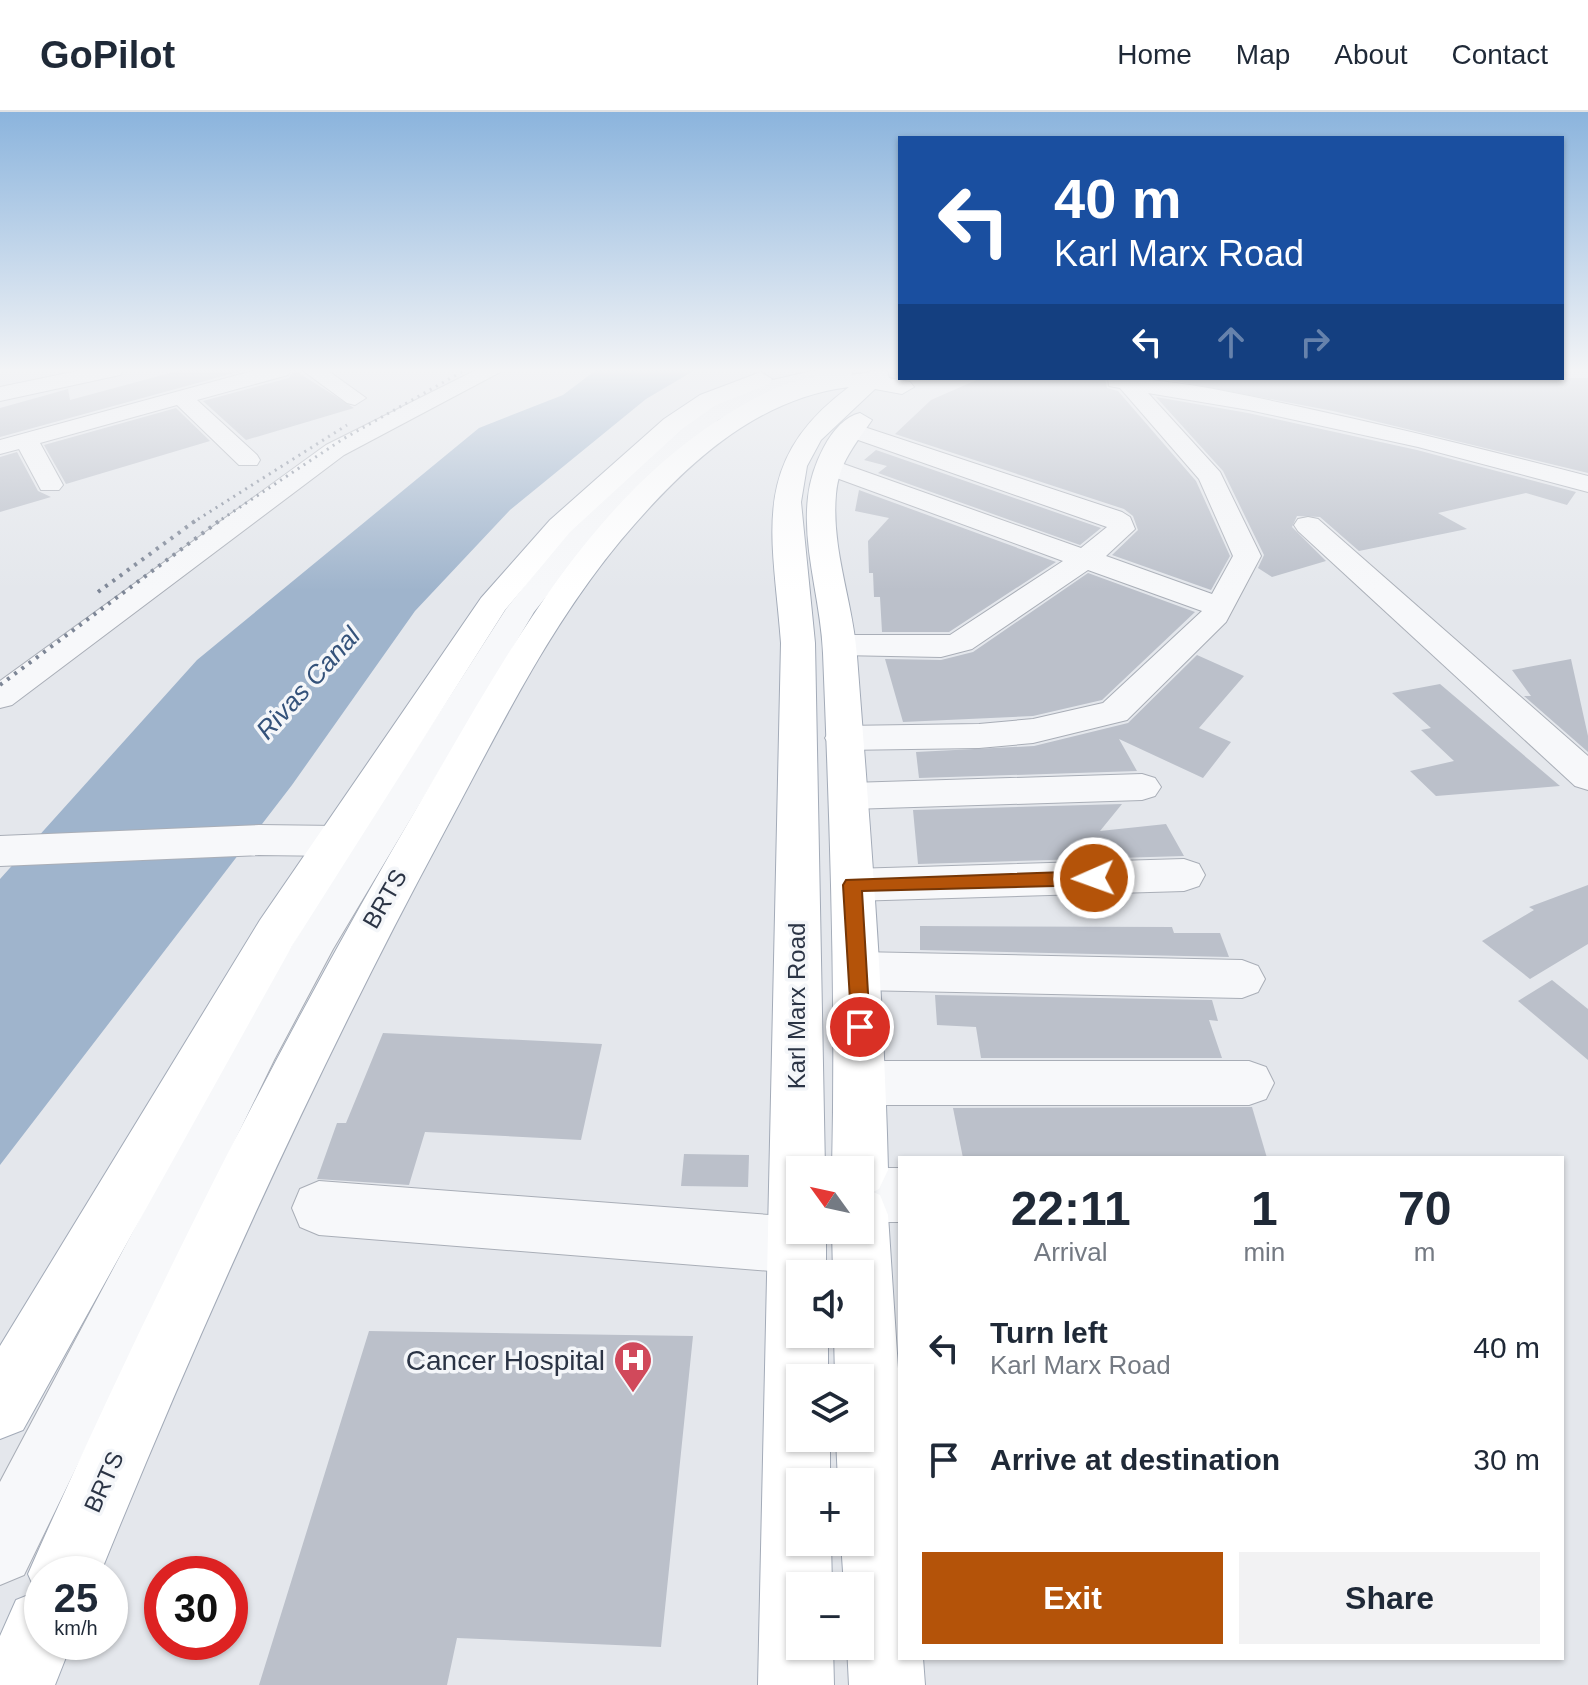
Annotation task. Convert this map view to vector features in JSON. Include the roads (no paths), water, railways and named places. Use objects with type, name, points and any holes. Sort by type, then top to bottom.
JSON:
[{"type":"main road","points":[[0,1407],[211,1041],[337,841],[492,605],[560,526],[653,443]]},
{"type":"main road","name":"BRTS","points":[[72,1556],[163,1347],[304,1049],[361,941],[551,612],[610,535],[706,443]]},
{"type":"main road","name":"Karl Marx Road","points":[[796,1685],[798,659],[787,510],[789,480],[807,443]]},
{"type":"main road","points":[[839,443],[822,492],[821,517],[840,645],[843,738],[850,796],[858,971],[860,1156]]},
{"type":"main road","points":[[863,1244],[885,1452],[887,1685]]},
{"type":"main road","points":[[17,1685],[28,1660]]},
{"type":"street","points":[[28,443],[50,485]]},
{"type":"street","points":[[230,443],[248,460]]},
{"type":"street","points":[[0,697],[348,443]]},
{"type":"street","name":"BRTS","points":[[0,1551],[257,1045],[318,937],[521,609],[584,530],[679,443]]},
{"type":"street","points":[[840,645],[941,647],[961,642],[1085,559],[1121,529],[1120,523],[891,443]]},
{"type":"street","points":[[843,738],[992,735],[1033,731],[1115,712],[1220,607],[1247,556],[1211,477],[1177,443]]},
{"type":"street","points":[[1432,443],[1588,484]]},
{"type":"street","points":[[829,467],[1220,607]]},
{"type":"street","points":[[1308,525],[1588,777]]},
{"type":"street","points":[[850,796],[1142,787]]},
{"type":"street","points":[[0,851],[259,840],[337,841]]},
{"type":"street","points":[[852,885],[1184,875]]},
{"type":"street","points":[[858,971],[1242,979]]},
{"type":"street","points":[[861,1083],[1249,1083]]},
{"type":"street","points":[[874,1195],[898,1195]]},
{"type":"street","points":[[319,1208],[796,1245]]},
{"type":"water","name":"Rivas Canal","points":[[460,443],[592,443],[510,510],[415,611],[292,785],[0,1165],[0,879],[197,660]]},
{"type":"railway","points":[[194,522],[318,443]]},
{"type":"railway","points":[[219,521],[336,443]]},
{"type":"railway","points":[[0,685],[219,521]]},
{"type":"railway","points":[[98,592],[194,522]]},
{"type":"place","name":"Cancer Hospital","points":[[633,1394]]}]
